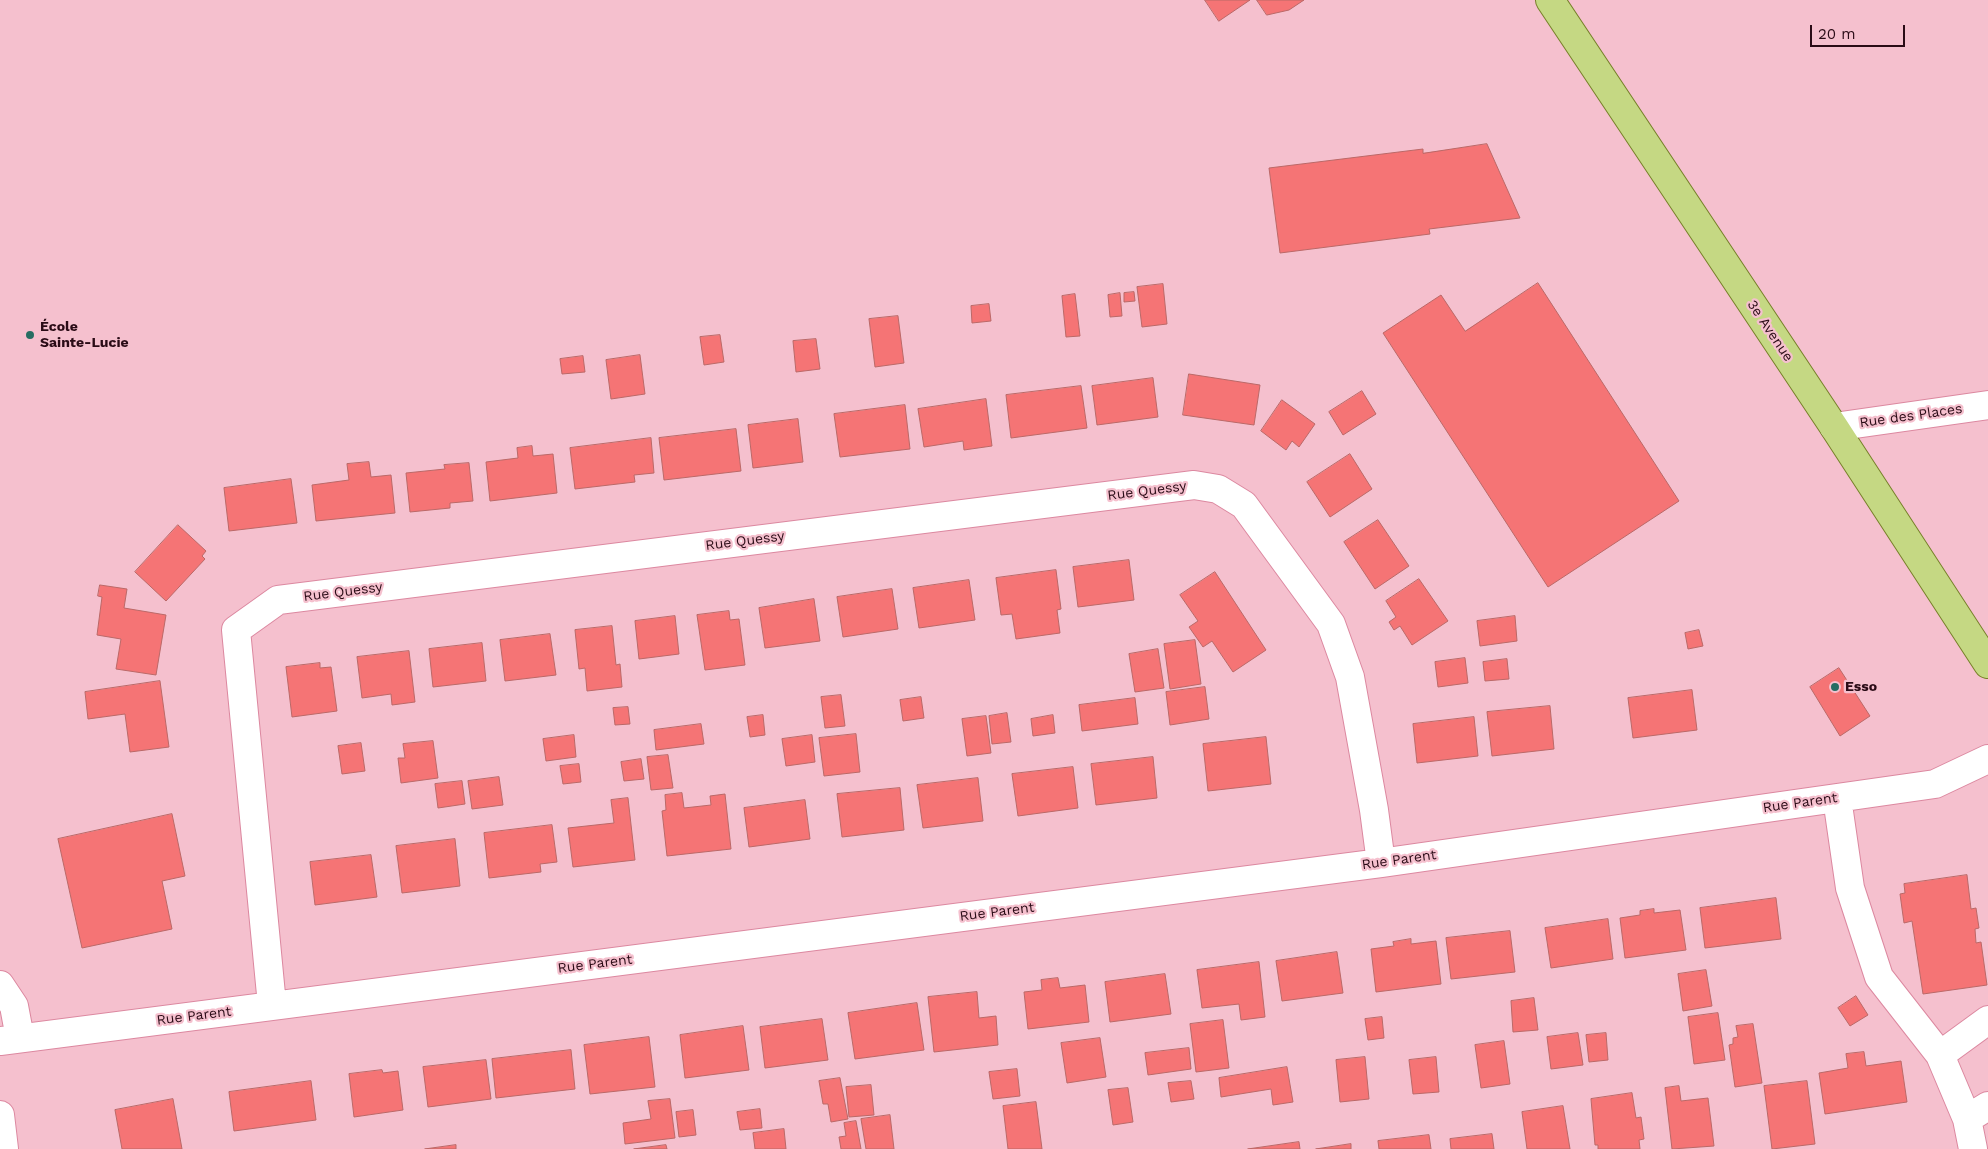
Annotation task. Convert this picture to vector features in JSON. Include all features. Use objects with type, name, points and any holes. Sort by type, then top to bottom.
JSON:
[{"type":"main road","name":"3e Avenue","points":[[1550,0],[1834,427],[1988,664]]},
{"type":"street","name":"Rue des Places","points":[[1834,427],[1988,405]]},
{"type":"street","name":"Rue Quessy","points":[[272,1005],[236,630],[278,600],[1194,485],[1218,489],[1244,505],[1331,624],[1350,677],[1374,810],[1381,863]]},
{"type":"street","name":"Rue Parent","points":[[10,1039],[1381,863],[1935,784],[1988,759]]},
{"type":"street","points":[[1837,798],[1850,888],[1879,976],[1940,1055],[1978,1113],[1973,1149]]},
{"type":"street","points":[[0,985],[14,1006],[10,1039]]},
{"type":"street","points":[[1940,1055],[1988,1020]]},
{"type":"street","points":[[0,1115],[4,1149]]},
{"type":"building","points":[[1205,0],[1250,0],[1219,21]]},
{"type":"building","points":[[1257,0],[1304,0],[1289,10],[1267,15]]},
{"type":"building","points":[[1487,144],[1520,218],[1429,229],[1430,234],[1280,253],[1269,168],[1423,149],[1423,153]]},
{"type":"building","points":[[1538,283],[1679,501],[1548,587],[1383,333],[1441,295],[1465,331]]},
{"type":"building","points":[[1163,284],[1167,324],[1142,327],[1137,287]]},
{"type":"building","points":[[1134,292],[1135,301],[1124,302],[1124,293]]},
{"type":"building","points":[[1120,293],[1122,316],[1110,317],[1108,295]]},
{"type":"building","points":[[1075,294],[1080,336],[1066,337],[1062,296]]},
{"type":"building","points":[[989,304],[991,321],[972,323],[971,306]]},
{"type":"building","points":[[898,316],[904,363],[875,367],[869,319]]},
{"type":"building","points":[[720,335],[724,362],[704,365],[700,337]]},
{"type":"building","points":[[816,339],[820,369],[796,372],[793,341]]},
{"type":"building","points":[[640,355],[645,394],[611,399],[606,360]]},
{"type":"building","points":[[583,356],[585,372],[562,374],[560,359]]},
{"type":"building","points":[[1189,374],[1260,385],[1254,425],[1183,415]]},
{"type":"building","points":[[1153,378],[1158,417],[1097,425],[1092,386]]},
{"type":"building","points":[[1081,386],[1087,428],[1011,438],[1006,395]]},
{"type":"building","points":[[1362,391],[1376,414],[1343,435],[1329,412]]},
{"type":"building","points":[[986,399],[992,446],[964,450],[963,441],[924,447],[918,409]]},
{"type":"building","points":[[1282,400],[1315,424],[1299,447],[1292,441],[1286,450],[1261,431]]},
{"type":"building","points":[[905,405],[910,449],[840,457],[834,414]]},
{"type":"building","points":[[798,419],[803,462],[753,468],[748,425]]},
{"type":"building","points":[[736,429],[741,471],[664,480],[659,438]]},
{"type":"building","points":[[651,438],[654,473],[634,475],[635,482],[575,489],[570,448]]},
{"type":"building","points":[[532,446],[533,456],[553,454],[557,493],[490,501],[486,462],[518,458],[517,448]]},
{"type":"building","points":[[1350,454],[1372,489],[1330,517],[1307,482]]},
{"type":"building","points":[[369,462],[371,477],[391,475],[395,513],[316,521],[312,485],[349,480],[347,464]]},
{"type":"building","points":[[469,463],[473,501],[450,503],[450,508],[410,512],[406,473],[445,469],[444,465]]},
{"type":"building","points":[[291,479],[297,523],[229,531],[224,488]]},
{"type":"building","points":[[1378,520],[1409,566],[1375,589],[1344,542]]},
{"type":"building","points":[[178,525],[206,551],[202,556],[205,559],[166,601],[135,572]]},
{"type":"building","points":[[1129,560],[1134,600],[1078,607],[1073,567]]},
{"type":"building","points":[[1056,570],[1061,609],[1057,610],[1060,633],[1016,639],[1012,614],[1001,615],[996,578]]},
{"type":"building","points":[[1215,572],[1266,650],[1233,672],[1212,641],[1203,647],[1189,627],[1198,621],[1180,595]]},
{"type":"building","points":[[1419,579],[1448,621],[1412,645],[1400,626],[1394,630],[1389,622],[1396,617],[1386,601]]},
{"type":"building","points":[[969,580],[975,620],[919,628],[913,588]]},
{"type":"building","points":[[100,585],[127,589],[124,608],[166,615],[156,675],[116,669],[121,639],[97,635],[102,597],[98,596]]},
{"type":"building","points":[[892,589],[898,629],[843,637],[837,597]]},
{"type":"building","points":[[814,599],[820,641],[765,648],[759,608]]},
{"type":"building","points":[[729,611],[730,620],[739,619],[745,665],[705,670],[697,615]]},
{"type":"building","points":[[675,616],[679,654],[639,659],[635,621]]},
{"type":"building","points":[[1515,616],[1517,641],[1480,646],[1477,621]]},
{"type":"building","points":[[612,626],[616,665],[620,664],[622,687],[587,691],[585,668],[579,669],[575,630]]},
{"type":"building","points":[[1699,630],[1703,646],[1688,649],[1685,633]]},
{"type":"building","points":[[550,634],[556,675],[505,681],[500,640]]},
{"type":"building","points":[[1195,640],[1201,684],[1170,689],[1164,644]]},
{"type":"building","points":[[482,643],[486,681],[433,687],[429,649]]},
{"type":"building","points":[[1158,649],[1164,688],[1135,692],[1129,654]]},
{"type":"building","points":[[409,651],[415,702],[392,705],[391,694],[362,698],[357,657]]},
{"type":"building","points":[[1465,658],[1468,683],[1438,687],[1435,662]]},
{"type":"building","points":[[1507,659],[1509,679],[1485,681],[1483,662]]},
{"type":"building","points":[[320,663],[320,668],[331,667],[337,711],[292,717],[286,667]]},
{"type":"building","points":[[1839,668],[1870,716],[1840,736],[1810,687]]},
{"type":"building","points":[[160,681],[169,747],[130,752],[125,714],[88,719],[85,692]]},
{"type":"building","points":[[1205,687],[1209,719],[1170,725],[1166,692]]},
{"type":"building","points":[[1692,690],[1697,730],[1633,738],[1628,698]]},
{"type":"building","points":[[841,695],[845,726],[825,728],[821,697]]},
{"type":"building","points":[[921,697],[924,718],[903,721],[900,700]]},
{"type":"building","points":[[1135,698],[1138,724],[1082,731],[1079,705]]},
{"type":"building","points":[[1550,706],[1554,749],[1492,756],[1487,712]]},
{"type":"building","points":[[628,707],[630,724],[615,725],[613,708]]},
{"type":"building","points":[[1007,713],[1011,742],[992,744],[989,716]]},
{"type":"building","points":[[763,715],[765,735],[750,737],[747,717]]},
{"type":"building","points":[[1053,715],[1055,733],[1033,736],[1031,719]]},
{"type":"building","points":[[986,716],[991,753],[967,756],[962,719]]},
{"type":"building","points":[[1474,717],[1478,756],[1417,763],[1413,724]]},
{"type":"building","points":[[701,724],[704,744],[656,750],[654,730]]},
{"type":"building","points":[[856,734],[860,772],[824,776],[819,738]]},
{"type":"building","points":[[574,735],[576,757],[546,761],[543,739]]},
{"type":"building","points":[[812,735],[815,762],[786,766],[782,739]]},
{"type":"building","points":[[1266,737],[1271,784],[1208,791],[1203,744]]},
{"type":"building","points":[[433,741],[438,778],[401,783],[398,758],[405,758],[403,744]]},
{"type":"building","points":[[361,743],[365,771],[342,774],[338,746]]},
{"type":"building","points":[[668,755],[673,788],[651,790],[647,757]]},
{"type":"building","points":[[1153,757],[1157,798],[1096,805],[1091,764]]},
{"type":"building","points":[[641,759],[644,779],[624,781],[621,762]]},
{"type":"building","points":[[579,764],[581,782],[563,784],[560,766]]},
{"type":"building","points":[[1073,767],[1078,808],[1018,816],[1012,774]]},
{"type":"building","points":[[499,777],[503,805],[472,809],[468,781]]},
{"type":"building","points":[[978,778],[983,821],[923,828],[917,785]]},
{"type":"building","points":[[462,781],[465,804],[438,808],[435,784]]},
{"type":"building","points":[[900,788],[904,830],[842,837],[837,794]]},
{"type":"building","points":[[682,793],[684,808],[711,805],[710,796],[725,794],[731,849],[667,856],[662,811],[666,810],[665,795]]},
{"type":"building","points":[[628,798],[635,860],[573,867],[568,828],[614,823],[611,800]]},
{"type":"building","points":[[805,800],[810,839],[749,847],[744,808]]},
{"type":"building","points":[[172,814],[185,876],[162,881],[172,929],[82,948],[58,839]]},
{"type":"building","points":[[552,825],[557,862],[540,864],[541,872],[489,878],[484,833]]},
{"type":"building","points":[[455,839],[460,886],[402,893],[396,846]]},
{"type":"building","points":[[371,855],[377,897],[315,905],[310,862]]},
{"type":"building","points":[[1967,875],[1971,909],[1976,908],[1979,928],[1975,929],[1976,943],[1981,942],[1987,985],[1923,994],[1912,921],[1904,923],[1900,894],[1905,893],[1904,884]]},
{"type":"building","points":[[1776,898],[1781,939],[1705,948],[1700,908]]},
{"type":"building","points":[[1654,909],[1654,913],[1680,910],[1686,950],[1625,958],[1620,918],[1640,915],[1640,911]]},
{"type":"building","points":[[1608,919],[1613,959],[1551,968],[1545,928]]},
{"type":"building","points":[[1510,931],[1515,972],[1451,979],[1446,938]]},
{"type":"building","points":[[1411,939],[1411,944],[1436,941],[1441,984],[1376,992],[1371,949],[1394,946],[1393,942]]},
{"type":"building","points":[[1337,952],[1343,993],[1282,1001],[1276,961]]},
{"type":"building","points":[[1259,962],[1265,1017],[1241,1020],[1239,1004],[1202,1008],[1197,970]]},
{"type":"building","points":[[1706,970],[1712,1006],[1683,1011],[1678,974]]},
{"type":"building","points":[[1165,974],[1171,1014],[1110,1022],[1105,982]]},
{"type":"building","points":[[1058,978],[1060,988],[1085,985],[1089,1022],[1028,1029],[1024,992],[1042,990],[1041,980]]},
{"type":"building","points":[[977,992],[979,1018],[996,1016],[998,1045],[934,1052],[928,997]]},
{"type":"building","points":[[1856,996],[1868,1015],[1850,1026],[1838,1008]]},
{"type":"building","points":[[1534,998],[1538,1030],[1513,1032],[1511,1001]]},
{"type":"building","points":[[917,1003],[924,1050],[855,1059],[848,1013]]},
{"type":"building","points":[[1718,1013],[1725,1060],[1694,1064],[1688,1017]]},
{"type":"building","points":[[1382,1017],[1384,1038],[1368,1040],[1365,1019]]},
{"type":"building","points":[[822,1019],[828,1060],[765,1068],[760,1027]]},
{"type":"building","points":[[1223,1020],[1229,1068],[1196,1072],[1190,1024]]},
{"type":"building","points":[[1753,1024],[1762,1083],[1735,1087],[1729,1045],[1733,1044],[1733,1038],[1738,1037],[1736,1026]]},
{"type":"building","points":[[743,1026],[749,1070],[685,1078],[680,1035]]},
{"type":"building","points":[[1578,1033],[1583,1065],[1551,1069],[1547,1037]]},
{"type":"building","points":[[1606,1033],[1608,1060],[1589,1062],[1586,1035]]},
{"type":"building","points":[[649,1037],[655,1087],[590,1094],[584,1045]]},
{"type":"building","points":[[1100,1038],[1106,1077],[1067,1083],[1061,1043]]},
{"type":"building","points":[[1504,1041],[1510,1084],[1481,1088],[1475,1045]]},
{"type":"building","points":[[1189,1048],[1191,1069],[1148,1075],[1145,1053]]},
{"type":"building","points":[[571,1050],[575,1089],[496,1098],[492,1059]]},
{"type":"building","points":[[1864,1052],[1866,1066],[1901,1061],[1907,1102],[1825,1114],[1819,1073],[1848,1068],[1846,1054]]},
{"type":"building","points":[[1365,1057],[1369,1099],[1340,1102],[1336,1060]]},
{"type":"building","points":[[1436,1057],[1439,1092],[1413,1094],[1409,1060]]},
{"type":"building","points":[[486,1060],[491,1099],[428,1107],[423,1067]]},
{"type":"building","points":[[1287,1067],[1293,1102],[1273,1105],[1271,1089],[1221,1097],[1219,1078]]},
{"type":"building","points":[[1017,1069],[1020,1096],[993,1099],[989,1072]]},
{"type":"building","points":[[382,1070],[383,1073],[398,1071],[403,1110],[354,1117],[349,1074]]},
{"type":"building","points":[[840,1078],[848,1119],[831,1122],[828,1104],[823,1104],[819,1081]]},
{"type":"building","points":[[311,1081],[316,1120],[234,1131],[229,1092]]},
{"type":"building","points":[[1191,1081],[1194,1099],[1171,1102],[1168,1083]]},
{"type":"building","points":[[1807,1081],[1815,1144],[1772,1149],[1764,1086]]},
{"type":"building","points":[[871,1085],[874,1115],[849,1117],[846,1087]]},
{"type":"building","points":[[1679,1086],[1681,1101],[1708,1098],[1714,1146],[1672,1149],[1665,1088]]},
{"type":"building","points":[[1128,1088],[1133,1122],[1113,1125],[1108,1090]]},
{"type":"building","points":[[1632,1093],[1636,1118],[1641,1117],[1644,1139],[1639,1140],[1640,1149],[1598,1149],[1598,1145],[1595,1145],[1591,1099]]},
{"type":"building","points":[[173,1099],[182,1149],[122,1149],[115,1110]]},
{"type":"building","points":[[670,1099],[675,1138],[625,1144],[623,1123],[651,1119],[648,1101]]},
{"type":"building","points":[[1036,1102],[1042,1149],[1008,1149],[1003,1106]]},
{"type":"building","points":[[1563,1106],[1570,1149],[1527,1149],[1522,1112]]},
{"type":"building","points":[[760,1109],[762,1128],[740,1130],[737,1112]]},
{"type":"building","points":[[693,1110],[696,1135],[679,1137],[676,1112]]},
{"type":"building","points":[[890,1115],[894,1149],[866,1149],[861,1119]]},
{"type":"building","points":[[856,1121],[861,1149],[841,1149],[839,1137],[846,1136],[844,1123]]},
{"type":"building","points":[[784,1129],[786,1149],[755,1149],[753,1133]]},
{"type":"building","points":[[1492,1134],[1494,1149],[1451,1149],[1450,1139]]},
{"type":"building","points":[[1429,1135],[1431,1149],[1379,1149],[1378,1141]]},
{"type":"building","points":[[1299,1142],[1300,1149],[1248,1149]]},
{"type":"building","points":[[1351,1144],[1351,1149],[1316,1149]]},
{"type":"building","points":[[456,1145],[456,1149],[425,1149]]},
{"type":"building","points":[[666,1145],[667,1149],[634,1149]]},
{"type":"place","name":"École Sainte-Lucie","points":[[30,335]]},
{"type":"place","name":"Esso","points":[[1835,687]]}]
